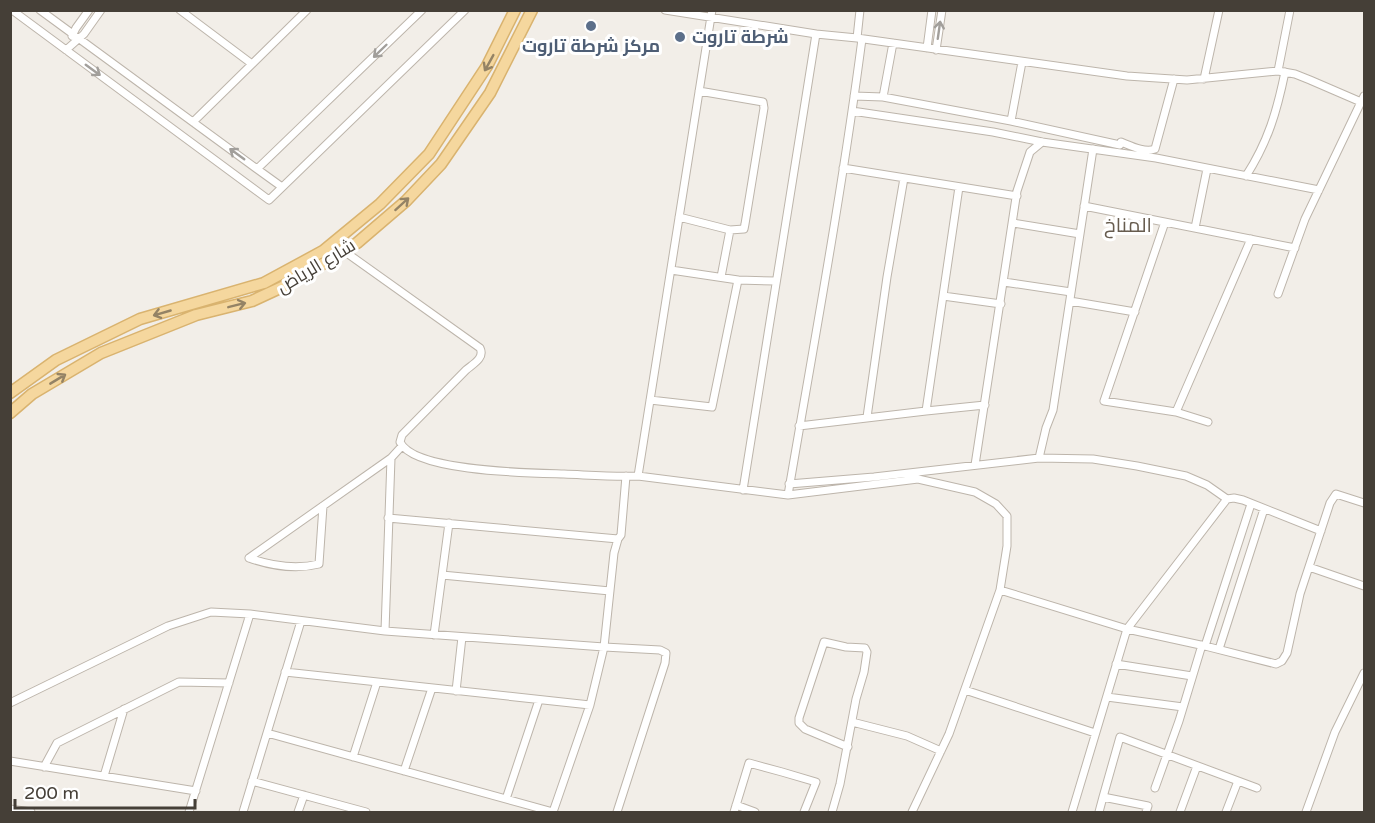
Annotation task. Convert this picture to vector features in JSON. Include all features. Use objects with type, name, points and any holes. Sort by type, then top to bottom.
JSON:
[{"type":"main road","name":"شارع الرياض","points":[[10,393],[56,360],[140,319],[264,283],[323,251],[380,204],[429,154],[487,66],[515,10]]},
{"type":"main road","name":"شارع الرياض","points":[[10,413],[32,394],[101,353],[196,315],[252,301],[293,282],[357,243],[405,201],[441,164],[490,93],[532,10]]},
{"type":"street","points":[[12,10],[269,200],[465,10]]},
{"type":"street","points":[[40,10],[282,187]]},
{"type":"street","points":[[76,37],[88,10]]},
{"type":"street","points":[[66,50],[101,10]]},
{"type":"street","points":[[291,10],[300,17]]},
{"type":"street","points":[[193,122],[307,10]]},
{"type":"street","points":[[407,10],[415,16]]},
{"type":"street","points":[[257,169],[422,10]]},
{"type":"street","points":[[664,10],[712,14],[816,34],[1127,76],[1204,79],[1281,72],[1363,99],[1305,219],[1278,294]]},
{"type":"street","points":[[788,495],[852,111],[860,10]]},
{"type":"street","points":[[927,48],[932,10]]},
{"type":"street","points":[[936,50],[942,10]]},
{"type":"street","points":[[1204,79],[1219,11],[1210,10]]},
{"type":"street","points":[[1246,176],[1269,132],[1278,106],[1290,10]]},
{"type":"street","points":[[183,11],[252,64]]},
{"type":"street","points":[[638,476],[712,14]]},
{"type":"street","points":[[743,490],[816,34]]},
{"type":"street","points":[[883,97],[893,43]]},
{"type":"street","points":[[1011,121],[1022,62]]},
{"type":"street","points":[[854,96],[883,97],[1011,121],[1120,145],[1121,142],[1152,151],[1155,149],[1174,79]]},
{"type":"street","points":[[679,217],[730,230],[744,229],[764,108],[763,102],[699,91]]},
{"type":"street","points":[[852,111],[1156,158],[1319,190]]},
{"type":"street","points":[[975,465],[1017,196],[1030,152],[1041,142]]},
{"type":"street","points":[[1039,458],[1046,428],[1053,411],[1093,149]]},
{"type":"street","points":[[843,168],[1017,196]]},
{"type":"street","points":[[1195,228],[1207,169]]},
{"type":"street","points":[[867,417],[886,277],[904,178]]},
{"type":"street","points":[[926,411],[959,187]]},
{"type":"street","points":[[1084,206],[1295,248]]},
{"type":"street","points":[[1165,222],[1104,401],[1176,412],[1208,422]]},
{"type":"street","points":[[1013,223],[1080,234]]},
{"type":"street","points":[[721,277],[730,230]]},
{"type":"street","points":[[1176,412],[1251,239]]},
{"type":"street","points":[[344,251],[480,348],[482,352],[477,362],[466,370],[402,435],[400,442],[402,446],[421,458],[446,464],[502,471],[638,476],[788,495],[918,479],[975,492],[996,504],[1007,516],[1007,546],[1000,590],[950,734],[912,813]]},
{"type":"street","points":[[671,270],[738,280],[776,281]]},
{"type":"street","points":[[650,400],[712,406],[738,280]]},
{"type":"street","points":[[1004,282],[1071,292]]},
{"type":"street","points":[[943,296],[1001,304]]},
{"type":"street","points":[[1070,301],[1135,312]]},
{"type":"street","points":[[800,426],[985,405]]},
{"type":"street","points":[[324,506],[319,564],[306,568],[271,565],[249,558],[391,458],[402,446]]},
{"type":"street","points":[[385,631],[391,458]]},
{"type":"street","points":[[789,484],[874,477],[1039,458],[1093,459],[1186,476],[1207,485],[1227,499],[1234,498],[1321,531]]},
{"type":"street","points":[[267,733],[553,813],[590,705],[604,647],[614,553],[621,535],[626,476]]},
{"type":"street","points":[[1000,590],[1127,629],[1203,645],[1276,664],[1282,662],[1287,653],[1300,594],[1330,503],[1336,494],[1365,503]]},
{"type":"street","points":[[1072,813],[1127,629],[1227,499]]},
{"type":"street","points":[[1155,788],[1251,504]]},
{"type":"street","points":[[1219,649],[1264,509]]},
{"type":"street","points":[[388,518],[618,539]]},
{"type":"street","points":[[434,635],[449,523]]},
{"type":"street","points":[[1309,567],[1365,586]]},
{"type":"street","points":[[442,575],[610,591]]},
{"type":"street","points":[[10,703],[168,627],[211,612],[250,614],[385,631],[660,650],[666,653],[665,663],[617,813]]},
{"type":"street","points":[[189,813],[250,614]]},
{"type":"street","points":[[243,813],[301,621]]},
{"type":"street","points":[[456,691],[462,637]]},
{"type":"street","points":[[832,813],[840,784],[848,747],[856,699],[867,652],[865,648],[824,642],[799,723],[805,729],[848,747]]},
{"type":"street","points":[[1116,664],[1192,675]]},
{"type":"street","points":[[285,672],[590,705]]},
{"type":"street","points":[[1306,813],[1335,732],[1365,673]]},
{"type":"street","points":[[44,767],[57,743],[179,682],[229,683]]},
{"type":"street","points":[[352,757],[377,682]]},
{"type":"street","points":[[404,771],[432,688]]},
{"type":"street","points":[[965,690],[1095,733]]},
{"type":"street","points":[[1107,697],[1183,707]]},
{"type":"street","points":[[506,799],[539,700]]},
{"type":"street","points":[[104,776],[124,709]]},
{"type":"street","points":[[852,722],[907,736],[941,752]]},
{"type":"street","points":[[1099,813],[1120,737],[1257,788]]},
{"type":"street","points":[[10,760],[196,791]]},
{"type":"street","points":[[755,813],[735,809],[749,764],[816,782],[804,813]]},
{"type":"street","points":[[1180,813],[1197,766]]},
{"type":"street","points":[[252,781],[366,813]]},
{"type":"street","points":[[1226,813],[1238,781]]},
{"type":"street","points":[[298,813],[304,795]]},
{"type":"street","points":[[1103,797],[1148,806],[1146,813]]},
{"type":"street","points":[[10,809],[31,813]]},
{"type":"place","name":"مركز شرطة تاروت","points":[[591,26]]},
{"type":"place","name":"شرطة تاروت","points":[[680,37]]},
{"type":"district","name":"المناخ","points":[[1128,226]]}]
